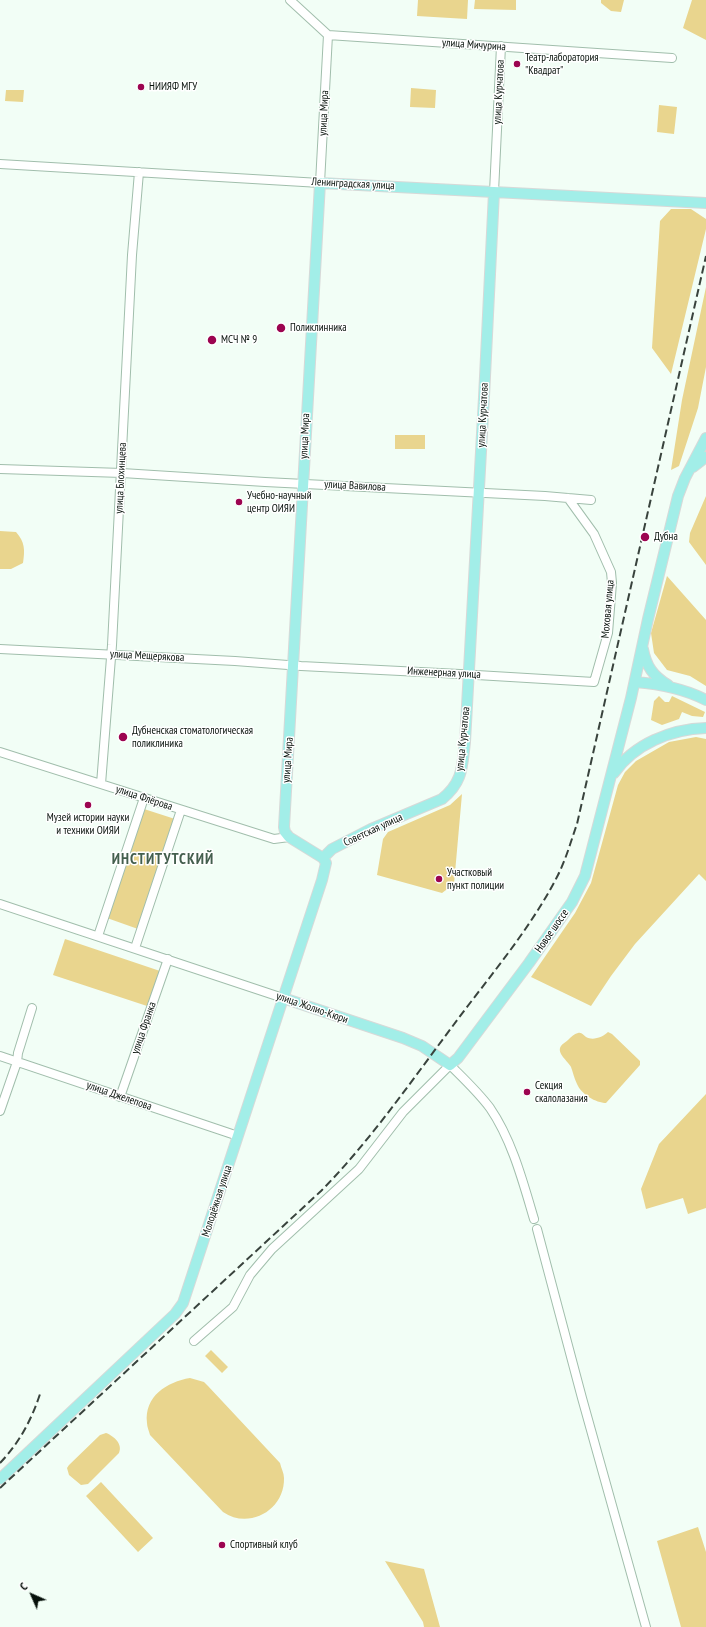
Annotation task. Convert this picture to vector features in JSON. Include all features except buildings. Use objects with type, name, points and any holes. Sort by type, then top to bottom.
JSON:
[{"type":"main road","name":"Ленинградская улица","points":[[320,183],[706,203]]},
{"type":"main road","name":"улица Мира","points":[[289,837],[285,832],[284,816],[294,665],[320,183]]},
{"type":"main road","name":"улица Курчатова","points":[[457,783],[461,771],[465,742],[484,405],[494,192]]},
{"type":"main road","name":"Новое шоссе","points":[[450,1065],[458,1058],[529,963],[575,898],[590,863],[635,682],[642,645],[678,496],[688,472],[706,438]]},
{"type":"main road","points":[[688,472],[706,457]]},
{"type":"main road","points":[[642,645],[645,660],[649,669],[659,679],[668,685]]},
{"type":"main road","points":[[635,682],[668,685],[693,693],[706,700]]},
{"type":"main road","name":"Новое шоссе","points":[[612,777],[624,761],[640,748],[657,739],[671,733],[687,729],[706,728]]},
{"type":"main road","points":[[620,743],[630,750],[640,748]]},
{"type":"main road","name":"Советская улица","points":[[323,858],[332,848],[442,799],[452,791],[457,783]]},
{"type":"main road","points":[[289,837],[323,858]]},
{"type":"main road","name":"Молодёжная улица","points":[[0,1479],[175,1314],[183,1303],[322,880],[326,863],[323,858]]},
{"type":"main road","name":"улица Жолио-Кюри","points":[[283,998],[403,1038],[422,1046],[450,1065]]},
{"type":"street","points":[[290,0],[328,35]]},
{"type":"street","name":"улица Мичурина","points":[[328,35],[672,58]]},
{"type":"street","name":"улица Мира","points":[[320,183],[328,35]]},
{"type":"street","name":"улица Курчатова","points":[[494,192],[501,46]]},
{"type":"street","name":"Ленинградская улица","points":[[0,164],[320,183]]},
{"type":"street","name":"улица Блохинцева","points":[[101,784],[111,654],[122,473],[132,255],[139,172]]},
{"type":"street","name":"улица Вавилова","points":[[0,469],[122,473],[303,484],[478,492],[591,500]]},
{"type":"street","name":"Моховая улица","points":[[568,498],[594,534],[611,572],[612,583],[608,633],[594,682]]},
{"type":"street","name":"улица Мещерякова","points":[[0,649],[294,665]]},
{"type":"street","name":"Инженерная улица","points":[[294,665],[594,682]]},
{"type":"street","name":"улица Флёрова","points":[[0,752],[274,839],[289,837]]},
{"type":"street","points":[[98,936],[144,798]]},
{"type":"street","points":[[135,948],[181,810]]},
{"type":"street","name":"улица Жолио-Кюри","points":[[0,904],[283,998]]},
{"type":"street","name":"улица Франка","points":[[120,1097],[168,959]]},
{"type":"street","points":[[0,1111],[17,1062],[18,1053],[32,1008]]},
{"type":"street","name":"улица Джелепова","points":[[0,1056],[238,1136]]},
{"type":"street","points":[[194,1341],[233,1307],[250,1275],[272,1249],[359,1169],[403,1112],[450,1065]]},
{"type":"street","name":"улица Жолио-Кюри","points":[[450,1065],[481,1098],[498,1121],[517,1167],[534,1219]]},
{"type":"street","points":[[537,1230],[646,1627]]},
{"type":"shaded area","points":[[418,0],[468,0],[467,19],[417,16]]},
{"type":"shaded area","points":[[475,0],[516,0],[516,10],[474,9]]},
{"type":"shaded area","points":[[601,0],[624,0],[621,12],[611,11],[601,3]]},
{"type":"shaded area","points":[[692,0],[706,0],[706,40],[683,28]]},
{"type":"shaded area","points":[[411,88],[436,90],[435,108],[410,107]]},
{"type":"shaded area","points":[[6,90],[24,90],[23,102],[5,101]]},
{"type":"shaded area","points":[[659,105],[677,107],[674,134],[657,132]]},
{"type":"shaded area","points":[[671,209],[691,209],[706,219],[706,229],[671,374],[652,348],[660,221]]},
{"type":"shaded area","points":[[706,287],[706,367],[698,408],[679,466],[671,470],[682,400]]},
{"type":"shaded area","points":[[395,435],[425,435],[425,449],[395,449]]},
{"type":"shaded area","points":[[706,496],[706,565],[689,542],[690,533]]},
{"type":"shaded area","points":[[0,531],[16,532],[23,543],[23,563],[11,569],[0,569]]},
{"type":"shaded area","points":[[667,576],[706,620],[706,686],[690,676],[667,670],[654,653],[651,633]]},
{"type":"shaded area","points":[[659,696],[665,702],[669,702],[672,696],[705,712],[703,717],[692,716],[682,712],[679,719],[662,725],[651,720],[654,701]]},
{"type":"shaded area","points":[[696,737],[706,739],[706,881],[699,874],[635,944],[591,1006],[531,977],[575,913],[591,883],[618,785],[625,772],[636,761],[669,742]]},
{"type":"shaded area","points":[[462,794],[454,884],[442,893],[377,875],[383,839],[388,832],[450,805]]},
{"type":"shaded area","points":[[144,809],[175,819],[138,929],[107,918]]},
{"type":"shaded area","points":[[65,939],[160,971],[147,1006],[53,975]]},
{"type":"shaded area","points":[[608,1032],[612,1034],[640,1061],[640,1065],[606,1103],[602,1103],[593,1100],[579,1088],[571,1067],[561,1054],[560,1049],[562,1044],[577,1033],[581,1033],[589,1038],[595,1038],[601,1037]]},
{"type":"shaded area","points":[[706,1094],[706,1208],[688,1214],[683,1198],[646,1209],[641,1189],[659,1144]]},
{"type":"shaded area","points":[[211,1350],[228,1367],[222,1373],[205,1356]]},
{"type":"shaded area","points":[[190,1378],[204,1382],[280,1463],[284,1476],[283,1489],[279,1499],[272,1508],[264,1514],[254,1518],[244,1519],[233,1517],[223,1512],[150,1435],[147,1424],[147,1413],[153,1398],[165,1387]]},
{"type":"shaded area","points":[[106,1433],[112,1436],[119,1444],[119,1453],[88,1484],[81,1485],[69,1475],[67,1468],[100,1435]]},
{"type":"shaded area","points":[[101,1482],[153,1538],[138,1552],[86,1496]]},
{"type":"shaded area","points":[[698,1527],[706,1552],[706,1627],[681,1627],[657,1541]]},
{"type":"shaded area","points":[[385,1561],[424,1569],[440,1627],[424,1627],[423,1622]]},
{"type":"railway","points":[[0,1488],[321,1191],[339,1172],[373,1132],[466,1009],[522,934],[547,895],[561,869],[577,824],[706,256]]},
{"type":"railway","points":[[0,1463],[14,1447],[25,1430],[41,1391]]},
{"type":"place","name":"Театр-лаборатория \"Квадрат\"","points":[[517,64]]},
{"type":"place","name":"НИИЯФ МГУ","points":[[141,87]]},
{"type":"place","name":"Поликлинника","points":[[281,328]]},
{"type":"place","name":"МСЧ № 9","points":[[212,340]]},
{"type":"place","name":"Учебно-научный центр ОИЯИ","points":[[239,502]]},
{"type":"place","name":"Дубна","points":[[645,537]]},
{"type":"place","name":"Дубненская стоматологическая поликлиника","points":[[123,737]]},
{"type":"place","name":"Музей истории науки и техники ОИЯИ","points":[[88,805]]},
{"type":"place","name":"Участковый пункт полиции","points":[[439,879]]},
{"type":"place","name":"Секция скалолазания","points":[[527,1092]]},
{"type":"place","name":"Спортивный клуб","points":[[222,1545]]},
{"type":"district","name":"ИНСТИТУТСКИЙ","points":[[163,860]]}]
